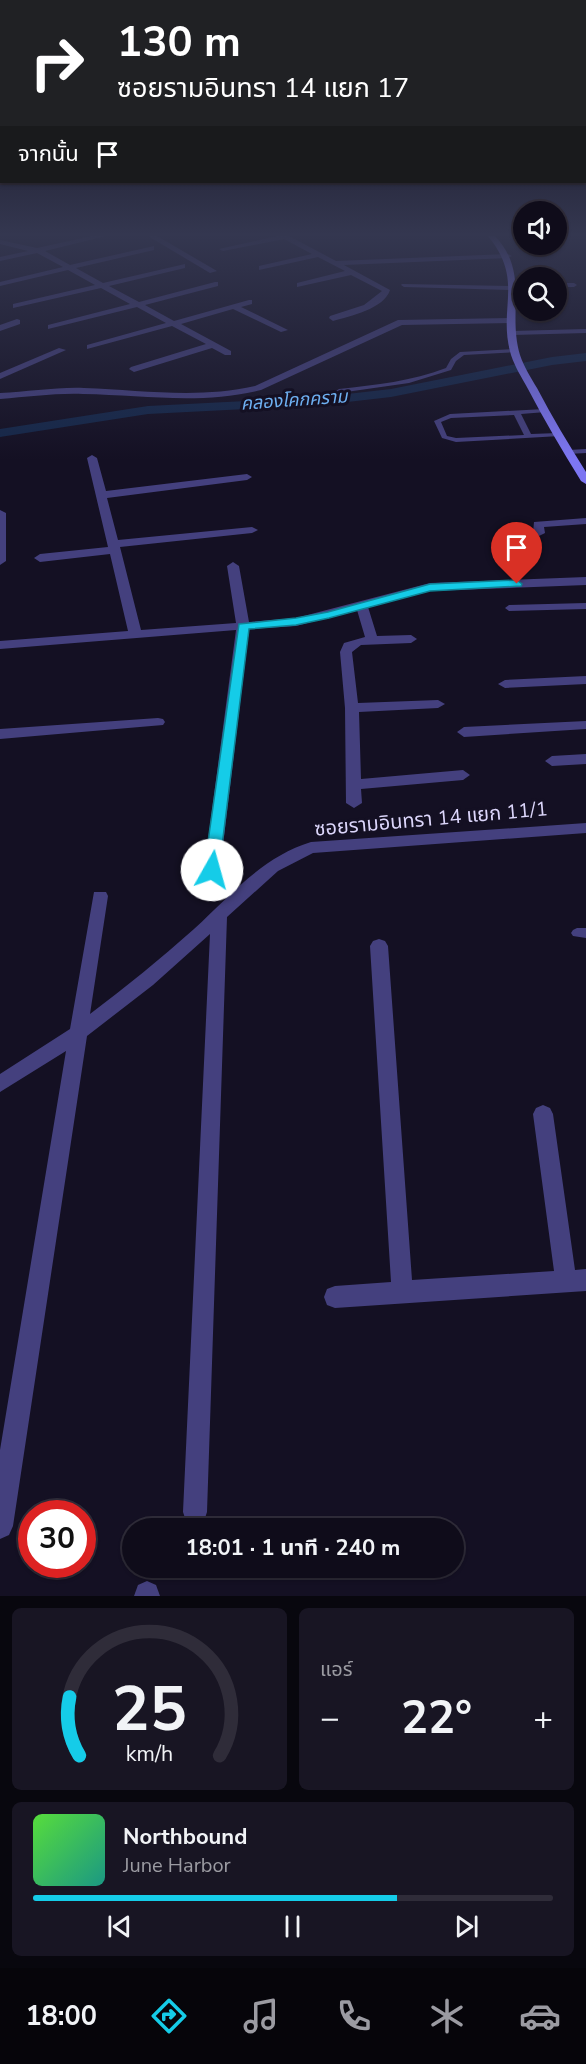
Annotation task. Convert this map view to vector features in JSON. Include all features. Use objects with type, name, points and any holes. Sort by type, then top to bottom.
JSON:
[{"type":"street","points":[[51,327],[112,310]]},
{"type":"street","points":[[148,310],[228,353]]},
{"type":"street","points":[[90,347],[222,310]]},
{"type":"street","points":[[242,310],[284,330]]},
{"type":"street","points":[[333,318],[356,310]]},
{"type":"street","points":[[512,310],[512,333],[516,355],[529,384],[586,481]]},
{"type":"street","points":[[0,396],[82,390],[180,397],[244,391],[258,388],[401,322],[512,321]]},
{"type":"street","points":[[0,328],[17,322]]},
{"type":"street","points":[[134,369],[213,345]]},
{"type":"street","points":[[0,376],[62,350]]},
{"type":"street","points":[[92,458],[136,636]]},
{"type":"street","points":[[102,495],[247,477]]},
{"type":"street","points":[[0,513],[0,561]]},
{"type":"street","points":[[538,533],[538,524],[586,521]]},
{"type":"street","points":[[40,558],[252,530]]},
{"type":"street","points":[[212,870],[243,626],[233,566]]},
{"type":"street","points":[[0,645],[296,622],[430,587],[586,581]]},
{"type":"street","points":[[362,606],[372,640]]},
{"type":"street","points":[[354,803],[352,708],[346,652],[349,646],[359,641],[411,639]]},
{"type":"street","points":[[505,684],[586,680]]},
{"type":"street","points":[[352,708],[438,704]]},
{"type":"street","points":[[0,734],[158,722]]},
{"type":"street","points":[[464,732],[586,725]]},
{"type":"street","points":[[552,761],[586,759]]},
{"type":"street","points":[[353,785],[463,775]]},
{"type":"street","name":"ซอยรามอินทรา 14 แยก 11/1","points":[[0,1084],[78,1033],[136,988],[219,916],[262,873],[287,856],[311,848],[586,828]]},
{"type":"street","points":[[0,1526],[100,896]]},
{"type":"street","points":[[195,1512],[219,916]]},
{"type":"street","points":[[378,946],[402,1290]]},
{"type":"street","points":[[335,1297],[402,1290],[465,1289],[576,1281],[543,1114]]},
{"type":"lane","points":[[512,333],[586,331]]},
{"type":"lane","points":[[339,391],[388,386],[427,377],[449,369],[453,360],[462,353],[516,355]]},
{"type":"lane","points":[[544,411],[450,416],[437,421],[443,436],[462,441],[558,435]]},
{"type":"lane","points":[[517,413],[529,436]]},
{"type":"lane","points":[[568,452],[586,451]]},
{"type":"lane","points":[[509,608],[586,606]]},
{"type":"waterway","name":"คลองโคกคราม","points":[[0,433],[148,410],[321,401],[391,393],[552,361],[586,357]]},
{"type":"route","points":[[212,870],[243,626],[296,622],[430,587],[517,584]]}]
